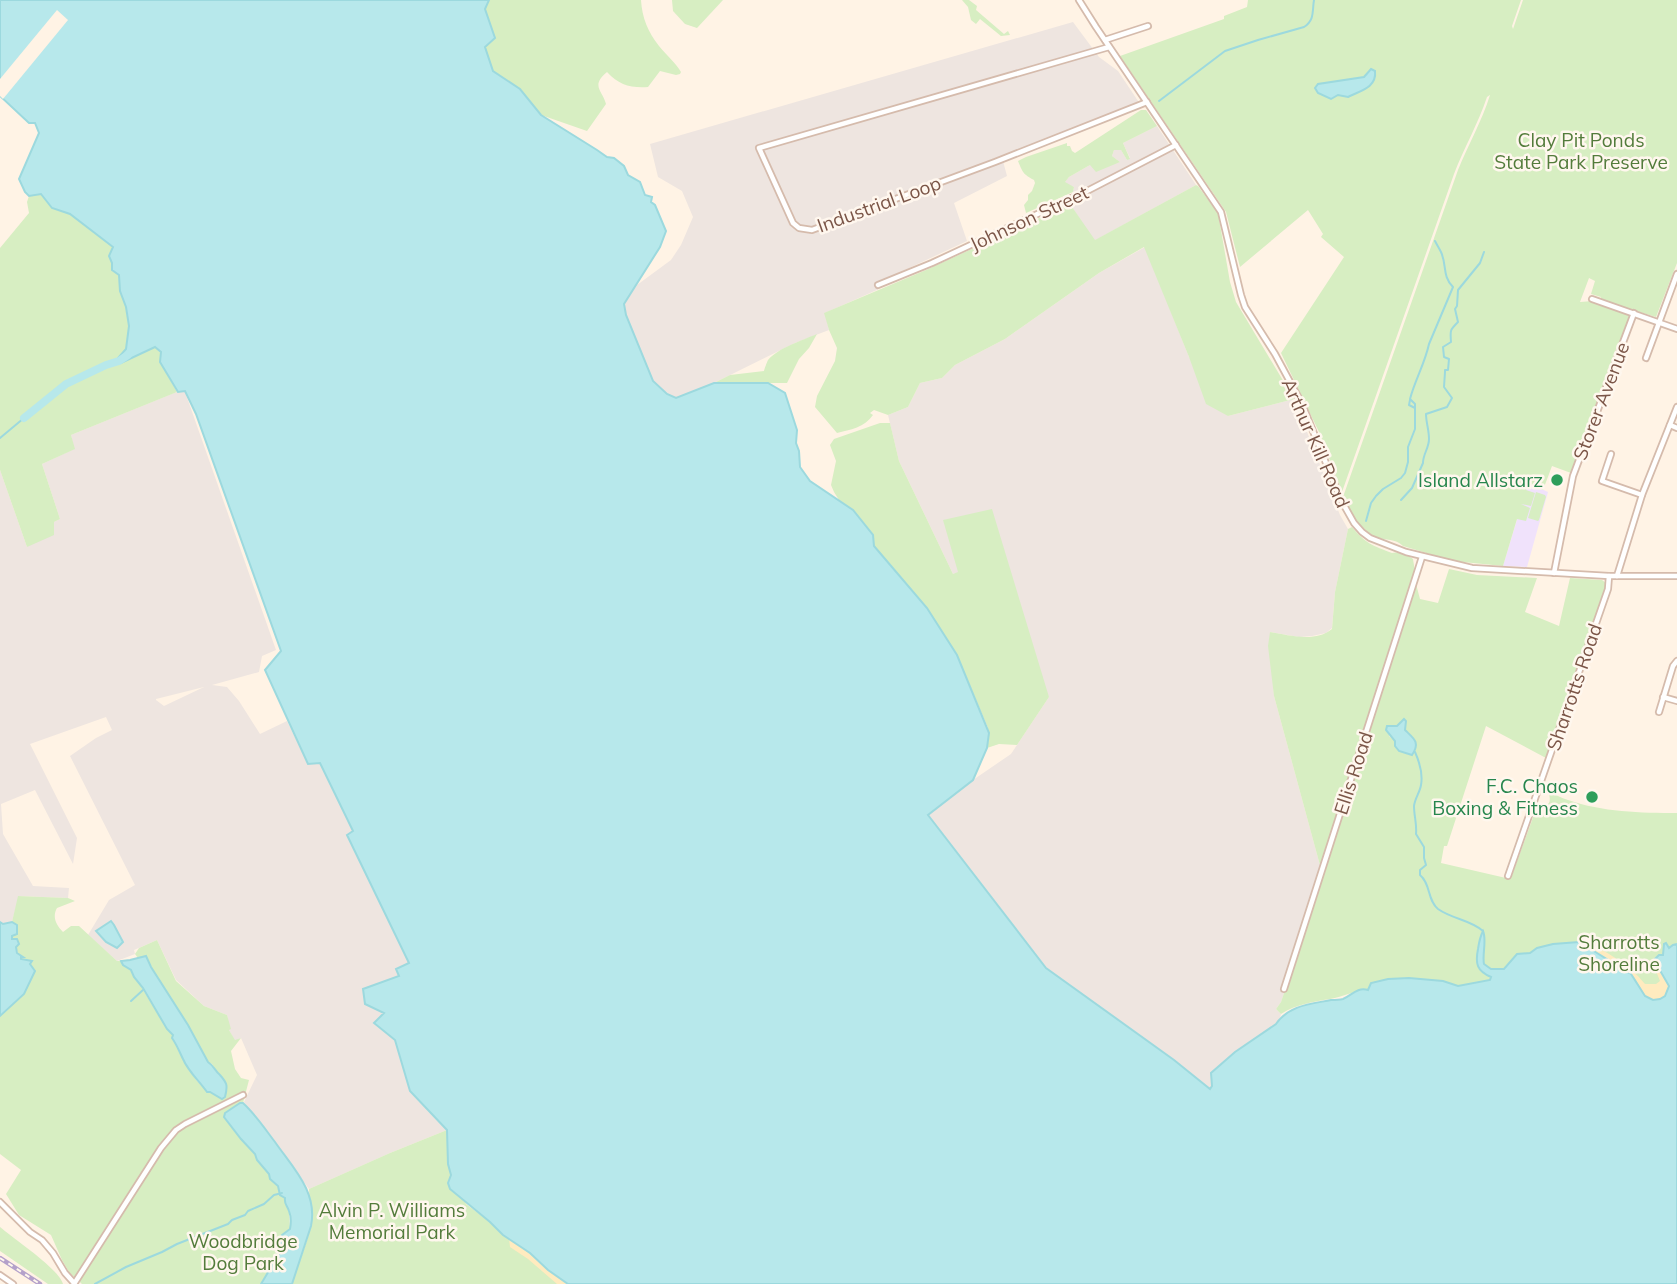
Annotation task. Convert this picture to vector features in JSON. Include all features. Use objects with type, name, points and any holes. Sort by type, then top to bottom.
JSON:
[{"type":"street","name":"Arthur Kill Road","points":[[1079,0],[1221,212],[1245,307],[1302,404],[1341,500],[1362,532],[1391,548],[1472,568],[1609,576],[1677,576]]},
{"type":"street","points":[[1105,40],[1149,26]]},
{"type":"street","name":"Industrial Loop","points":[[1109,47],[759,148],[793,223],[802,229],[812,230],[1147,102]]},
{"type":"street","name":"Johnson Street","points":[[878,285],[932,263],[1101,184],[1176,145]]},
{"type":"street","points":[[1646,358],[1677,274]]},
{"type":"street","points":[[1592,299],[1677,329]]},
{"type":"street","name":"Storer Avenue","points":[[1554,573],[1573,476],[1634,313]]},
{"type":"street","points":[[1617,576],[1642,495],[1677,407]]},
{"type":"street","points":[[1670,425],[1677,428]]},
{"type":"street","points":[[1611,454],[1602,481],[1642,495]]},
{"type":"street","name":"Ellis Road","points":[[1284,989],[1422,556]]},
{"type":"street","name":"Sharrotts Road","points":[[1508,876],[1608,589],[1609,576]]},
{"type":"street","points":[[1658,712],[1677,661]]},
{"type":"street","points":[[1663,697],[1677,701]]},
{"type":"street","points":[[0,1202],[30,1232],[42,1240],[74,1284],[161,1147],[176,1130],[243,1095]]},
{"type":"street","points":[[0,1275],[13,1284]]},
{"type":"shaded area","points":[[1073,22],[1099,57],[1118,71],[1142,107],[1003,161],[1007,176],[954,203],[967,241],[877,283],[879,289],[825,313],[829,330],[676,398],[667,394],[653,381],[624,304],[637,285],[671,260],[693,217],[682,191],[658,177],[650,144]]},
{"type":"shaded area","points":[[1157,126],[1196,185],[1094,241],[1070,204],[1074,187],[1064,183],[1090,165],[1120,162],[1112,156],[1114,150],[1121,150],[1127,160],[1130,158],[1123,143]]},
{"type":"shaded area","points":[[1145,247],[1189,357],[1228,416],[1294,399],[1348,529],[1335,592],[1332,628],[1326,633],[1299,637],[1270,632],[1274,696],[1321,869],[1281,988],[1285,990],[1276,1009],[1281,1014],[1280,1018],[1276,1024],[1235,1052],[1211,1073],[1210,1089],[1046,968],[928,815],[1011,754],[1049,697],[959,573],[953,574],[899,461],[888,415],[908,407],[920,383],[942,378],[955,365],[1005,339],[1099,273]]},
{"type":"shaded area","points":[[184,389],[276,650],[262,656],[259,672],[212,685],[227,687],[260,734],[287,721],[308,764],[320,762],[353,831],[347,835],[409,963],[399,976],[363,989],[385,1013],[374,1023],[395,1040],[410,1091],[447,1130],[309,1189],[244,1102],[257,1075],[241,1038],[235,1041],[229,1030],[227,1015],[204,1006],[176,980],[157,940],[134,950],[135,954],[117,961],[88,935],[109,900],[135,885],[70,756],[112,730],[106,717],[30,744],[77,838],[73,864],[35,790],[1,804],[3,834],[33,886],[69,888],[68,898],[19,896],[12,922],[0,922],[0,470],[27,547],[60,519],[42,464],[74,449],[71,435]],"holes":[[[204,687],[164,706],[156,699]]]},
{"type":"shaded area","points":[[1528,483],[1548,492],[1527,567],[1503,566]]},
{"type":"green space","points":[[489,0],[641,0],[644,19],[652,35],[681,72],[676,75],[660,71],[648,87],[642,87],[620,83],[607,72],[598,85],[606,104],[587,131],[541,115],[520,89],[493,71],[485,47],[494,37],[485,9]]},
{"type":"green space","points":[[672,0],[723,0],[697,28],[685,24],[673,11]]},
{"type":"green space","points":[[962,0],[969,0],[977,6],[976,10],[1004,34],[1008,31],[1010,35],[1001,36],[980,19],[976,24],[971,20],[968,7]]},
{"type":"green space","name":"Clay Pit Ponds State Park Preserve","points":[[1248,0],[1521,0],[1513,29],[1523,0],[1677,0],[1677,263],[1656,317],[1600,300],[1601,297],[1591,294],[1595,281],[1589,278],[1580,302],[1593,301],[1629,314],[1627,325],[1571,473],[1552,466],[1543,490],[1528,483],[1526,490],[1535,493],[1531,506],[1521,504],[1530,508],[1526,521],[1517,519],[1503,566],[1453,561],[1376,537],[1356,520],[1343,497],[1458,170],[1490,95],[1454,174],[1342,492],[1319,432],[1281,353],[1344,257],[1321,237],[1323,234],[1308,210],[1240,267],[1226,212],[1120,56],[1224,19],[1224,16],[1247,7]]},
{"type":"green space","points":[[1141,110],[1146,110],[1157,126],[1123,143],[1130,159],[1127,160],[1121,150],[1114,150],[1112,156],[1120,162],[1096,172],[1090,165],[1065,182],[1074,187],[1073,192],[1026,213],[1024,205],[1035,183],[1024,173],[1018,161],[1067,143],[1075,153]]},
{"type":"green space","points":[[1196,185],[1218,213],[1236,302],[1294,399],[1228,416],[1206,404],[1144,247],[1099,273],[1005,339],[955,365],[942,378],[920,383],[908,407],[888,415],[874,410],[870,413],[873,415],[870,419],[862,425],[837,433],[815,407],[817,396],[835,361],[837,348],[824,313],[1070,204],[1095,240]]},
{"type":"green space","points":[[41,194],[52,208],[70,214],[113,247],[109,256],[112,270],[119,275],[129,326],[121,363],[155,347],[161,352],[160,362],[177,392],[71,435],[75,449],[42,464],[60,519],[54,522],[54,535],[27,547],[0,470],[0,248],[29,213],[29,196]]},
{"type":"green space","points":[[817,334],[799,359],[787,383],[714,383],[730,375],[764,371],[768,360],[778,352]]},
{"type":"green space","points":[[880,423],[890,423],[899,461],[953,574],[958,572],[943,520],[992,509],[1049,697],[1017,745],[999,744],[987,748],[988,728],[957,655],[927,608],[874,546],[873,534],[853,510],[839,500],[831,485],[836,461],[830,445],[834,439]]},
{"type":"green space","points":[[1536,492],[1546,497],[1538,521],[1528,518]]},
{"type":"green space","points":[[1352,527],[1374,546],[1413,559],[1415,572],[1321,869],[1274,696],[1268,646],[1270,632],[1310,637],[1332,629],[1335,592],[1348,529]]},
{"type":"green space","name":"Sharrotts Shoreline","points":[[1449,569],[1477,575],[1537,578],[1525,612],[1559,626],[1570,578],[1602,580],[1606,583],[1546,758],[1486,726],[1447,846],[1444,846],[1441,863],[1511,878],[1535,812],[1549,803],[1548,791],[1594,807],[1677,813],[1677,1075],[1537,948],[1530,953],[1517,954],[1504,969],[1491,969],[1484,964],[1484,932],[1478,968],[1510,974],[1530,960],[1530,967],[1515,977],[1471,985],[1458,986],[1442,981],[1409,978],[1375,982],[1368,990],[1305,1004],[1281,1014],[1276,1009],[1285,990],[1416,584],[1420,599],[1438,603]],"holes":[[[1404,725],[1409,734],[1410,755],[1399,751],[1395,741],[1389,736],[1391,727]]]},
{"type":"green space","name":"Woodbridge Dog Park","points":[[18,896],[68,898],[75,901],[57,908],[55,918],[58,927],[63,932],[71,926],[79,926],[117,961],[121,961],[131,970],[173,1035],[172,1038],[195,1078],[200,1085],[214,1094],[218,1075],[146,956],[138,958],[135,954],[139,948],[157,940],[176,981],[204,1006],[227,1015],[231,1029],[229,1030],[235,1040],[241,1038],[231,1051],[235,1069],[241,1078],[249,1080],[243,1103],[224,1117],[255,1154],[270,1179],[280,1188],[280,1194],[285,1198],[289,1210],[290,1229],[275,1262],[261,1284],[82,1284],[69,1272],[51,1235],[19,1215],[6,1194],[21,1170],[0,1154],[0,1016],[24,994],[35,971],[21,959],[12,939],[12,936],[17,934],[17,925],[12,922]]},
{"type":"green space","name":"Alvin P. Williams Memorial Park","points":[[447,1130],[448,1164],[466,1204],[568,1284],[292,1284],[310,1230],[309,1189]]},
{"type":"green space","points":[[0,1227],[53,1270],[63,1284],[48,1284],[0,1251]]},
{"type":"sand","points":[[1582,940],[1632,970],[1645,984],[1656,984],[1660,981],[1656,971],[1660,970],[1669,986],[1666,994],[1660,999],[1650,999],[1632,975],[1579,942]]},
{"type":"sand","points":[[509,1239],[568,1284],[557,1284],[510,1247]]},
{"type":"water","points":[[0,0],[489,0],[485,9],[495,38],[485,47],[493,71],[520,89],[541,115],[607,157],[614,158],[624,166],[628,175],[640,182],[645,195],[652,197],[651,202],[655,205],[666,231],[660,247],[624,304],[653,381],[667,394],[676,398],[714,383],[768,383],[785,393],[797,430],[800,467],[810,481],[853,510],[873,535],[874,546],[927,608],[957,655],[989,733],[987,748],[973,780],[928,815],[1046,968],[1210,1089],[1211,1073],[1287,1013],[1301,1006],[1343,999],[1358,990],[1368,990],[1371,983],[1388,979],[1443,981],[1458,986],[1490,980],[1491,977],[1480,969],[1477,963],[1483,931],[1484,964],[1491,969],[1504,969],[1517,954],[1530,953],[1537,948],[1553,944],[1579,942],[1631,974],[1645,996],[1653,1000],[1665,996],[1669,986],[1654,960],[1663,955],[1664,944],[1669,948],[1677,944],[1677,1284],[568,1284],[548,1270],[450,1189],[447,1130],[410,1091],[395,1040],[374,1023],[384,1013],[365,1004],[363,989],[399,976],[396,969],[409,963],[347,835],[353,831],[320,763],[308,764],[265,670],[281,651],[196,414],[185,391],[178,392],[160,362],[161,352],[155,347],[121,363],[118,358],[126,349],[129,326],[119,275],[112,270],[109,256],[113,247],[70,214],[52,208],[41,194],[29,196],[19,179],[39,133],[35,123],[29,123],[0,96]]},
{"type":"water","points":[[1371,69],[1375,71],[1375,77],[1370,85],[1348,97],[1338,95],[1331,99],[1318,93],[1315,88],[1318,84],[1364,77]]},
{"type":"water","points":[[1404,719],[1405,730],[1416,743],[1412,755],[1399,751],[1386,730],[1387,726],[1397,726]]},
{"type":"water","points":[[111,921],[123,942],[117,948],[106,942],[96,931]]},
{"type":"water","points":[[0,922],[17,925],[17,934],[12,936],[12,939],[17,939],[19,944],[16,947],[17,953],[23,957],[21,959],[32,961],[30,964],[35,971],[24,994],[0,1016]]},
{"type":"water","points":[[146,956],[208,1062],[225,1082],[226,1093],[222,1099],[207,1092],[191,1072],[172,1038],[173,1035],[131,970],[121,961]]},
{"type":"water","points":[[240,1103],[256,1117],[289,1161],[311,1202],[311,1226],[292,1284],[261,1284],[279,1254],[282,1235],[290,1229],[290,1218],[285,1198],[280,1195],[278,1186],[224,1117],[225,1113]]},
{"type":"pier","points":[[57,10],[68,20],[3,99],[0,96],[0,79]]},
{"type":"waterway","points":[[1159,101],[1225,51],[1304,27],[1311,18],[1314,0]]},
{"type":"waterway","points":[[1366,521],[1376,496],[1405,473],[1408,447],[1415,429],[1415,404],[1410,399],[1453,287],[1447,279],[1443,257],[1435,241]]},
{"type":"waterway","points":[[1401,500],[1412,488],[1423,463],[1429,439],[1426,414],[1447,407],[1452,398],[1444,387],[1449,359],[1444,357],[1443,347],[1451,342],[1451,331],[1458,322],[1455,309],[1458,290],[1480,263],[1484,252]]},
{"type":"waterway","points":[[24,418],[66,384],[128,355]]},
{"type":"waterway","points":[[1410,400],[1409,405],[1415,408]]},
{"type":"waterway","points":[[0,438],[24,418]]},
{"type":"waterway","points":[[1415,752],[1421,776],[1414,806],[1416,834],[1424,847],[1426,865],[1420,870],[1420,875],[1438,909],[1483,931]]},
{"type":"waterway","points":[[131,1001],[143,990]]},
{"type":"waterway","points":[[95,1284],[126,1267],[228,1224],[264,1204],[274,1195],[282,1193]]},
{"type":"railway","points":[[0,1258],[40,1284]]},
{"type":"place","name":"Island Allstarz","points":[[1557,480]]},
{"type":"place","name":"F.C. Chaos Boxing & Fitness","points":[[1592,797]]}]
